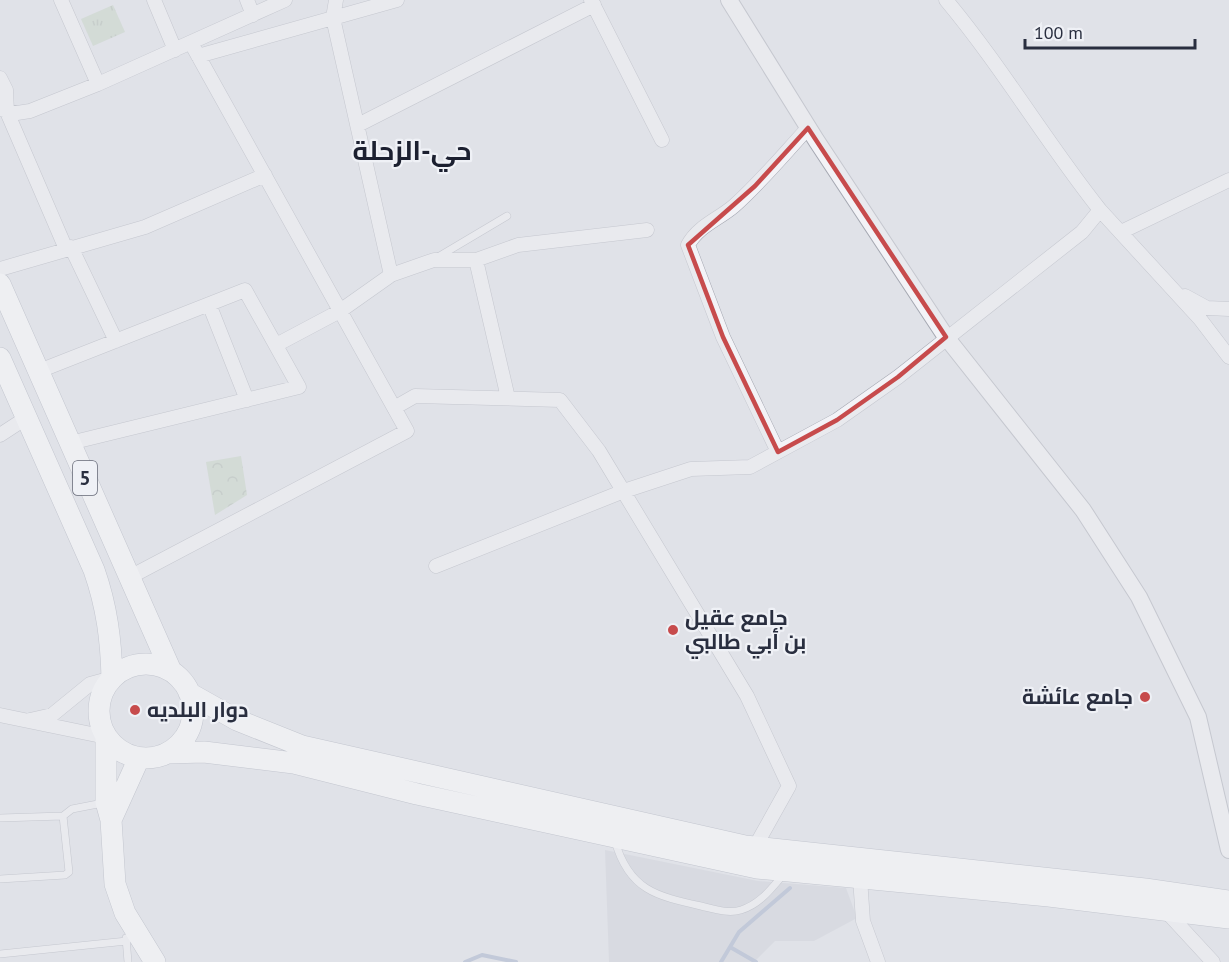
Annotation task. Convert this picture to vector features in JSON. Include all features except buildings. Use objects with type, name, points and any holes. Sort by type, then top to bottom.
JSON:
[{"type":"main road","name":"5","points":[[0,284],[171,671]]},
{"type":"main road","points":[[0,317],[15,326],[23,336]]},
{"type":"main road","name":"5","points":[[1,362],[94,570],[106,602],[110,635],[111,678]]},
{"type":"main road","points":[[155,962],[125,913],[115,884],[108,811],[106,737],[99,722],[98,706],[111,678],[124,669],[140,664],[156,665],[171,671],[182,680],[189,693],[193,710],[191,727],[182,742],[168,753]]},
{"type":"main road","points":[[189,693],[237,720],[302,746],[755,847],[1052,878],[1228,905]]},
{"type":"main road","points":[[106,737],[126,754],[139,758],[154,758],[168,753],[204,752],[294,763],[417,794],[757,868],[1162,908],[1228,905]]},
{"type":"main road","points":[[108,811],[139,758]]},
{"type":"street","points":[[61,0],[98,84]]},
{"type":"street","points":[[154,0],[175,50]]},
{"type":"street","points":[[247,0],[253,15]]},
{"type":"street","points":[[4,110],[30,111],[98,84],[285,0]]},
{"type":"street","points":[[336,0],[333,18],[391,274]]},
{"type":"street","points":[[198,56],[397,0]]},
{"type":"street","points":[[729,0],[808,128],[945,337],[1083,510],[1139,597],[1198,717],[1229,850]]},
{"type":"street","points":[[946,0],[1030,111],[1059,159],[1100,210],[1172,289],[1229,357]]},
{"type":"street","points":[[358,125],[592,3],[662,140]]},
{"type":"street","points":[[128,578],[407,431],[190,43]]},
{"type":"street","points":[[0,78],[6,90],[4,110],[116,341]]},
{"type":"street","points":[[778,452],[723,337],[688,245],[692,237],[733,207],[755,186],[808,128]]},
{"type":"street","points":[[0,269],[145,227],[265,175]]},
{"type":"street","points":[[1120,232],[1229,180]]},
{"type":"street","points":[[436,566],[624,491],[691,469],[750,467],[778,452],[837,420],[898,377],[945,337],[1082,232],[1100,210]]},
{"type":"street","points":[[276,345],[340,311],[391,274],[434,260],[476,260],[518,245],[647,230]]},
{"type":"street","points":[[476,260],[508,398]]},
{"type":"street","points":[[1172,289],[1207,308],[1229,309]]},
{"type":"street","points":[[39,370],[245,290],[299,387],[70,443]]},
{"type":"street","points":[[209,304],[247,400]]},
{"type":"street","points":[[394,408],[415,396],[560,400],[599,451],[747,696],[789,786],[755,847]]},
{"type":"street","points":[[0,435],[26,418]]},
{"type":"street","points":[[25,721],[52,715],[90,684],[111,678]]},
{"type":"street","points":[[0,715],[106,737]]},
{"type":"street","points":[[860,878],[863,921],[878,962]]},
{"type":"street","points":[[1162,908],[1213,962]]},
{"type":"lane","points":[[434,260],[507,216]]},
{"type":"lane","points":[[0,818],[63,816],[72,809],[108,811]]},
{"type":"lane","points":[[0,879],[65,875],[69,872],[63,816]]},
{"type":"lane","points":[[613,836],[620,859],[637,880],[656,896],[730,913],[744,909],[766,896],[787,870]]},
{"type":"lane","points":[[125,913],[128,962]]},
{"type":"lane","points":[[0,954],[127,940]]},
{"type":"highlighted area","points":[[808,128],[946,337],[898,377],[837,420],[778,452],[723,337],[688,245],[755,186]]},
{"type":"shaded area","points":[[605,850],[758,881],[846,888],[857,918],[814,941],[775,941],[754,962],[609,962]]},
{"type":"green space","points":[[113,5],[125,32],[93,46],[81,19]]},
{"type":"green space","points":[[241,456],[247,495],[215,515],[206,462]]},
{"type":"waterway","points":[[721,962],[739,932],[790,888]]},
{"type":"waterway","points":[[730,947],[756,962]]},
{"type":"waterway","points":[[465,962],[482,955],[516,962]]},
{"type":"place","name":"جامع عقيل بن أبي طالبي","points":[[673,630]]},
{"type":"place","name":"جامع عائشة","points":[[1145,697]]},
{"type":"place","name":"دوار البلديه","points":[[135,710]]},
{"type":"district","name":"حي-الزحلة","points":[[412,151]]}]
